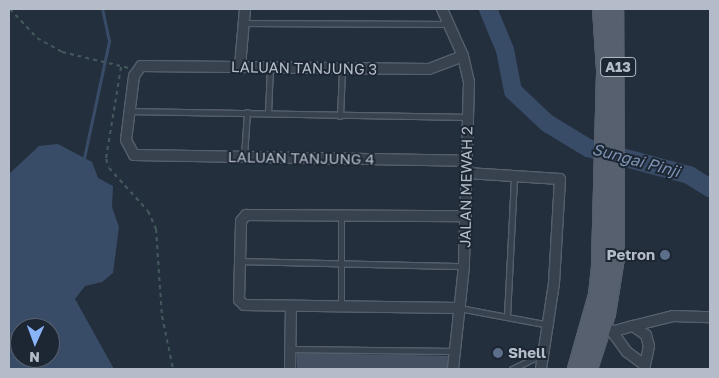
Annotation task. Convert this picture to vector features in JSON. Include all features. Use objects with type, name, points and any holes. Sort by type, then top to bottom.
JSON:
[{"type":"main road","name":"A13","points":[[601,9],[611,125]]},
{"type":"main road","name":"A13","points":[[589,369],[597,347],[609,330],[616,258],[611,185],[615,9]]},
{"type":"main road","name":"A13","points":[[576,369],[597,296],[611,185]]},
{"type":"street","points":[[240,66],[245,9]]},
{"type":"street","name":"JALAN MEWAH 2","points":[[442,9],[463,56],[469,82],[464,266],[453,369]]},
{"type":"street","name":"LALUAN TANJUNG 3","points":[[139,67],[240,66],[342,71],[429,69],[463,56]]},
{"type":"street","points":[[130,111],[139,67]]},
{"type":"street","name":"LALUAN TANJUNG 4","points":[[130,111],[126,140],[134,155],[468,161]]},
{"type":"street","points":[[467,173],[560,178],[550,325],[541,369]]},
{"type":"street","points":[[459,308],[341,308],[246,305],[240,300],[240,221],[246,215],[341,217],[466,216]]},
{"type":"street","points":[[290,307],[290,369]]},
{"type":"street","points":[[645,367],[627,352],[609,330],[673,316],[710,317]]},
{"type":"street","points":[[633,326],[648,339],[645,367]]},
{"type":"lane","points":[[244,23],[449,24]]},
{"type":"lane","points":[[268,113],[270,67]]},
{"type":"lane","points":[[340,116],[342,71]]},
{"type":"lane","points":[[130,111],[468,117]]},
{"type":"lane","points":[[244,156],[247,112]]},
{"type":"lane","points":[[507,316],[514,176]]},
{"type":"lane","points":[[341,217],[341,308]]},
{"type":"lane","points":[[240,261],[464,266]]},
{"type":"lane","points":[[459,308],[550,325]]},
{"type":"lane","points":[[290,350],[455,351]]},
{"type":"lane","points":[[512,369],[544,354]]},
{"type":"path","points":[[10,9],[37,38],[87,59],[121,67],[139,67]]},
{"type":"path","points":[[121,67],[106,159],[109,168],[148,211],[156,229],[162,316],[173,369]]},
{"type":"water","points":[[58,144],[92,162],[98,178],[113,186],[112,207],[119,227],[113,273],[102,282],[85,286],[75,299],[114,369],[9,369],[9,174],[39,146]]},
{"type":"building","points":[[297,353],[448,356],[448,369],[297,369]]},
{"type":"waterway","points":[[84,158],[109,41],[102,9]]},
{"type":"waterway","name":"Sungai Pinji","points":[[488,9],[505,50],[513,91],[547,123],[588,148],[689,175],[710,188]]},
{"type":"place","name":"Petron","points":[[665,255]]},
{"type":"place","name":"Shell","points":[[498,353]]}]
